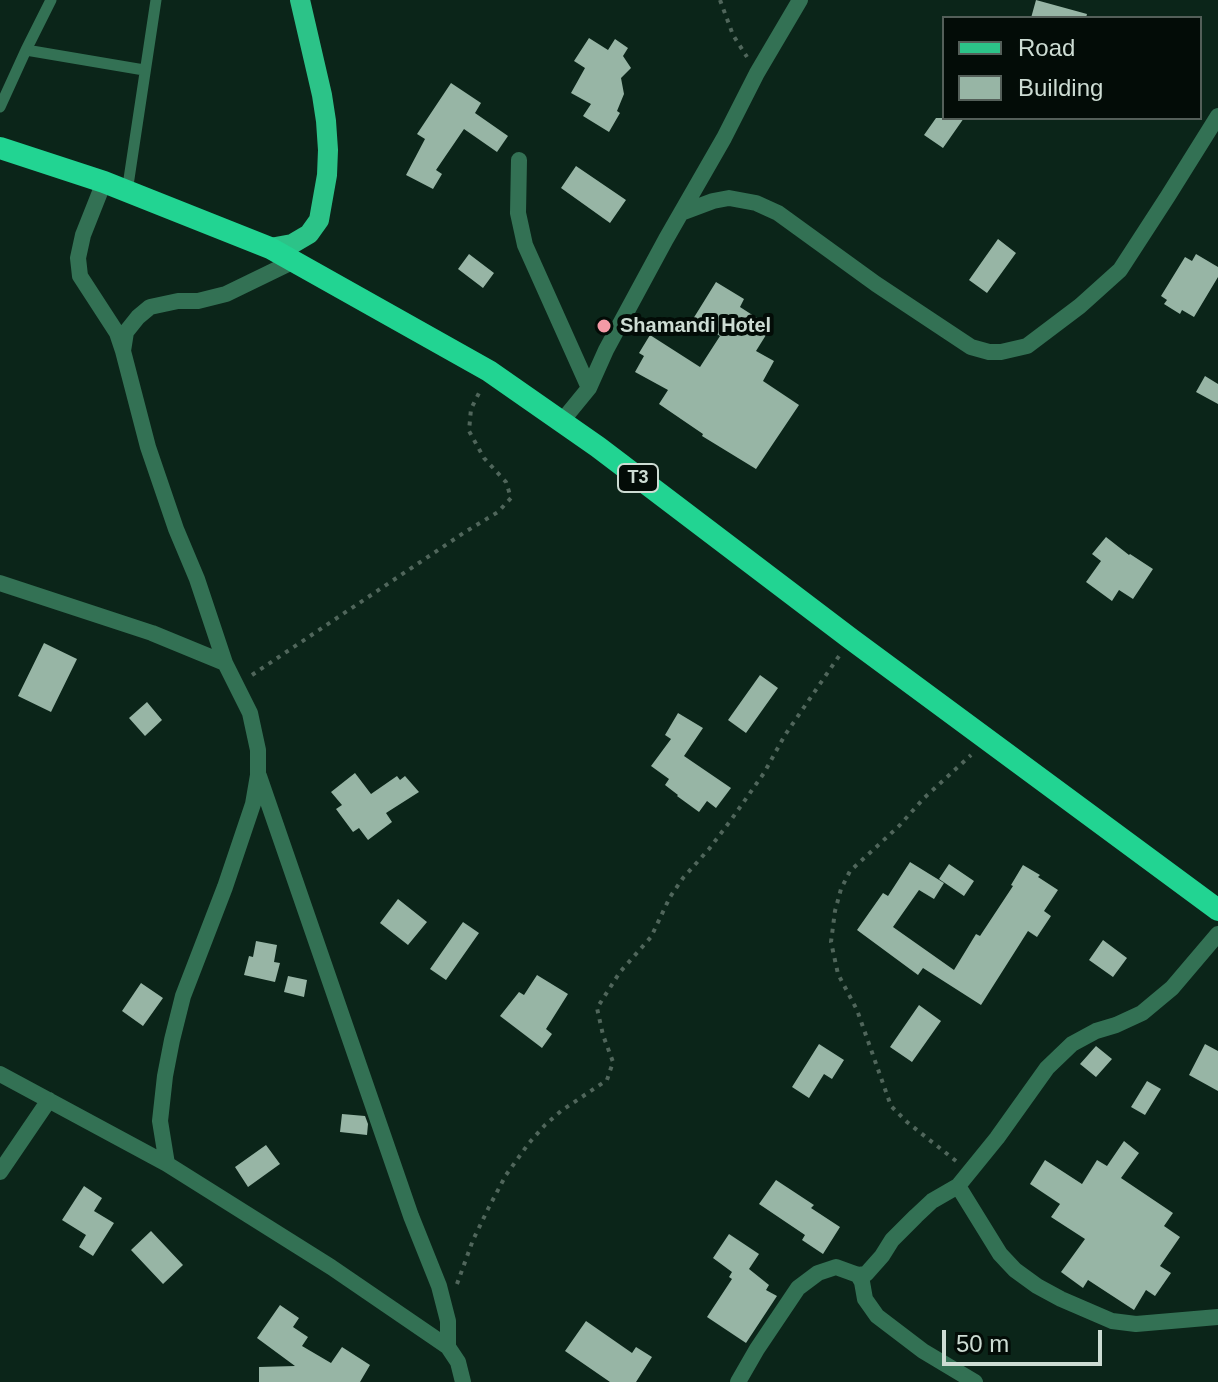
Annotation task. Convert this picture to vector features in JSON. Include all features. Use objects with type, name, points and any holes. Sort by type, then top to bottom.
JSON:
[{"type":"highway","name":"T3","points":[[0,148],[104,182],[270,248],[489,371],[562,421],[1218,910]]},
{"type":"main road","points":[[270,248],[292,244],[309,234],[319,220],[327,175],[328,150],[322,95],[300,0]]},
{"type":"street","points":[[562,421],[589,388],[606,350],[800,0]]},
{"type":"street","points":[[681,213],[729,198],[756,203],[778,213],[876,284],[971,347],[1001,352],[1027,346],[1080,306],[1120,270],[1218,116]]},
{"type":"street","points":[[519,160],[518,213],[525,245],[589,388]]},
{"type":"street","points":[[104,182],[83,235],[78,258],[80,276],[117,333],[148,447],[225,663],[250,713],[258,750],[253,804],[183,996],[172,1040],[160,1121],[167,1164]]},
{"type":"street","points":[[123,351],[126,332],[150,307],[226,294],[294,261]]},
{"type":"street","points":[[0,601],[6,585],[152,633],[225,663]]},
{"type":"street","points":[[258,775],[411,1216],[439,1286],[448,1321],[448,1347]]},
{"type":"street","points":[[738,1382],[798,1288],[818,1273],[836,1267],[858,1275],[866,1274],[892,1240],[932,1201],[960,1183],[1047,1068],[1072,1044],[1142,1013],[1172,988],[1218,934]]},
{"type":"street","points":[[0,1074],[167,1164],[331,1267],[448,1347],[458,1362],[463,1382]]},
{"type":"street","points":[[0,1172],[49,1100]]},
{"type":"street","points":[[960,1183],[1000,1254],[1015,1270],[1061,1299],[1112,1321],[1136,1324],[1218,1317]]},
{"type":"street","points":[[858,1275],[865,1299],[877,1316],[923,1351],[975,1382]]},
{"type":"lane","points":[[0,107],[51,0]]},
{"type":"lane","points":[[127,192],[156,0]]},
{"type":"lane","points":[[26,50],[144,70]]},
{"type":"path","points":[[720,0],[733,35],[757,73]]},
{"type":"path","points":[[236,685],[498,512],[511,498],[506,482],[484,458],[469,431],[471,409],[489,371]]},
{"type":"path","points":[[448,1321],[473,1240],[506,1175],[545,1125],[607,1080],[613,1062],[597,1008],[620,972],[651,937],[683,878],[731,820],[764,773],[785,735],[851,639]]},
{"type":"path","points":[[960,1183],[957,1161],[891,1106],[857,1010],[838,974],[831,942],[835,911],[850,871],[988,740]]},
{"type":"building","points":[[1036,0],[1087,14],[1086,16],[1032,16]]},
{"type":"building","points":[[589,38],[608,50],[615,39],[628,48],[623,56],[631,68],[621,78],[624,94],[617,111],[620,113],[609,132],[583,116],[591,104],[571,93],[585,68],[574,61]]},
{"type":"building","points":[[451,83],[481,103],[475,113],[508,136],[497,152],[464,129],[436,170],[442,174],[433,189],[406,175],[425,139],[417,134]]},
{"type":"building","points":[[936,118],[963,120],[943,148],[924,135]]},
{"type":"building","points":[[576,166],[626,200],[610,223],[561,188]]},
{"type":"building","points":[[998,239],[1016,253],[987,293],[969,280]]},
{"type":"building","points":[[469,254],[494,273],[483,288],[458,269]]},
{"type":"building","points":[[1196,254],[1218,267],[1218,277],[1194,317],[1182,310],[1180,314],[1164,304],[1167,300],[1161,296],[1185,257],[1192,261]]},
{"type":"building","points":[[716,282],[744,299],[740,307],[771,327],[756,351],[774,361],[763,381],[799,405],[756,469],[702,436],[659,404],[668,390],[635,372],[644,356],[639,353],[650,335],[700,367],[720,336],[693,319]]},
{"type":"building","points":[[1205,376],[1218,384],[1218,404],[1196,392]]},
{"type":"building","points":[[1106,537],[1153,569],[1133,599],[1119,590],[1112,601],[1086,582],[1101,561],[1092,554]]},
{"type":"building","points":[[44,643],[77,659],[51,712],[18,696]]},
{"type":"building","points":[[760,675],[778,688],[746,733],[728,720]]},
{"type":"building","points":[[147,702],[162,720],[145,736],[129,718]]},
{"type":"building","points":[[678,713],[703,728],[684,756],[731,788],[716,808],[707,801],[699,812],[665,785],[669,779],[651,766],[671,739],[665,735]]},
{"type":"building","points":[[355,773],[371,794],[397,776],[400,780],[405,776],[419,792],[386,813],[392,822],[368,840],[359,828],[353,832],[336,809],[342,805],[331,792]]},
{"type":"building","points":[[910,862],[944,883],[934,899],[919,890],[893,927],[954,970],[976,934],[980,936],[1013,886],[1023,865],[1058,890],[1044,911],[1051,916],[1037,937],[1028,931],[981,1005],[923,968],[918,975],[857,930],[883,893],[888,896]]},
{"type":"building","points":[[949,864],[974,881],[964,896],[939,879]]},
{"type":"building","points":[[398,899],[427,922],[408,945],[380,923]]},
{"type":"building","points":[[463,922],[479,933],[446,980],[430,969]]},
{"type":"building","points":[[1103,940],[1127,958],[1113,977],[1089,960]]},
{"type":"building","points":[[256,941],[277,945],[274,962],[280,963],[275,982],[244,975],[249,956],[253,957]]},
{"type":"building","points":[[537,975],[568,994],[546,1029],[552,1034],[542,1048],[500,1016],[519,992],[524,995]]},
{"type":"building","points":[[288,976],[307,980],[304,997],[284,992]]},
{"type":"building","points":[[141,983],[163,998],[143,1026],[122,1011]]},
{"type":"building","points":[[919,1005],[941,1021],[912,1062],[890,1047]]},
{"type":"building","points":[[819,1044],[844,1060],[832,1079],[824,1074],[809,1098],[792,1087]]},
{"type":"building","points":[[1205,1044],[1218,1051],[1218,1091],[1189,1075]]},
{"type":"building","points":[[1096,1046],[1112,1059],[1096,1077],[1080,1064]]},
{"type":"building","points":[[1147,1081],[1161,1089],[1145,1115],[1131,1107]]},
{"type":"building","points":[[342,1114],[365,1116],[367,1135],[340,1132]]},
{"type":"building","points":[[1124,1141],[1139,1153],[1121,1178],[1173,1213],[1164,1226],[1180,1237],[1160,1266],[1171,1273],[1155,1296],[1146,1290],[1134,1310],[1088,1280],[1083,1288],[1061,1272],[1085,1239],[1051,1217],[1060,1204],[1030,1184],[1045,1160],[1082,1184],[1097,1160],[1107,1166]]},
{"type":"building","points":[[266,1145],[280,1164],[248,1187],[235,1167]]},
{"type":"building","points":[[776,1180],[840,1227],[823,1254],[802,1240],[805,1235],[759,1204]]},
{"type":"building","points":[[84,1186],[102,1198],[94,1211],[114,1223],[93,1256],[79,1247],[86,1235],[62,1220]]},
{"type":"building","points":[[151,1231],[183,1265],[163,1284],[131,1250]]},
{"type":"building","points":[[729,1234],[759,1254],[749,1269],[769,1285],[766,1290],[777,1296],[746,1343],[707,1317],[732,1279],[729,1277],[732,1272],[713,1258]]},
{"type":"building","points":[[280,1305],[299,1318],[293,1327],[308,1337],[302,1346],[331,1363],[342,1347],[370,1365],[360,1382],[259,1382],[259,1367],[295,1366],[257,1338]]},
{"type":"building","points":[[586,1321],[632,1353],[636,1347],[652,1357],[636,1382],[610,1382],[565,1351]]},
{"type":"place","name":"Shamandi Hotel","points":[[604,326]]}]
